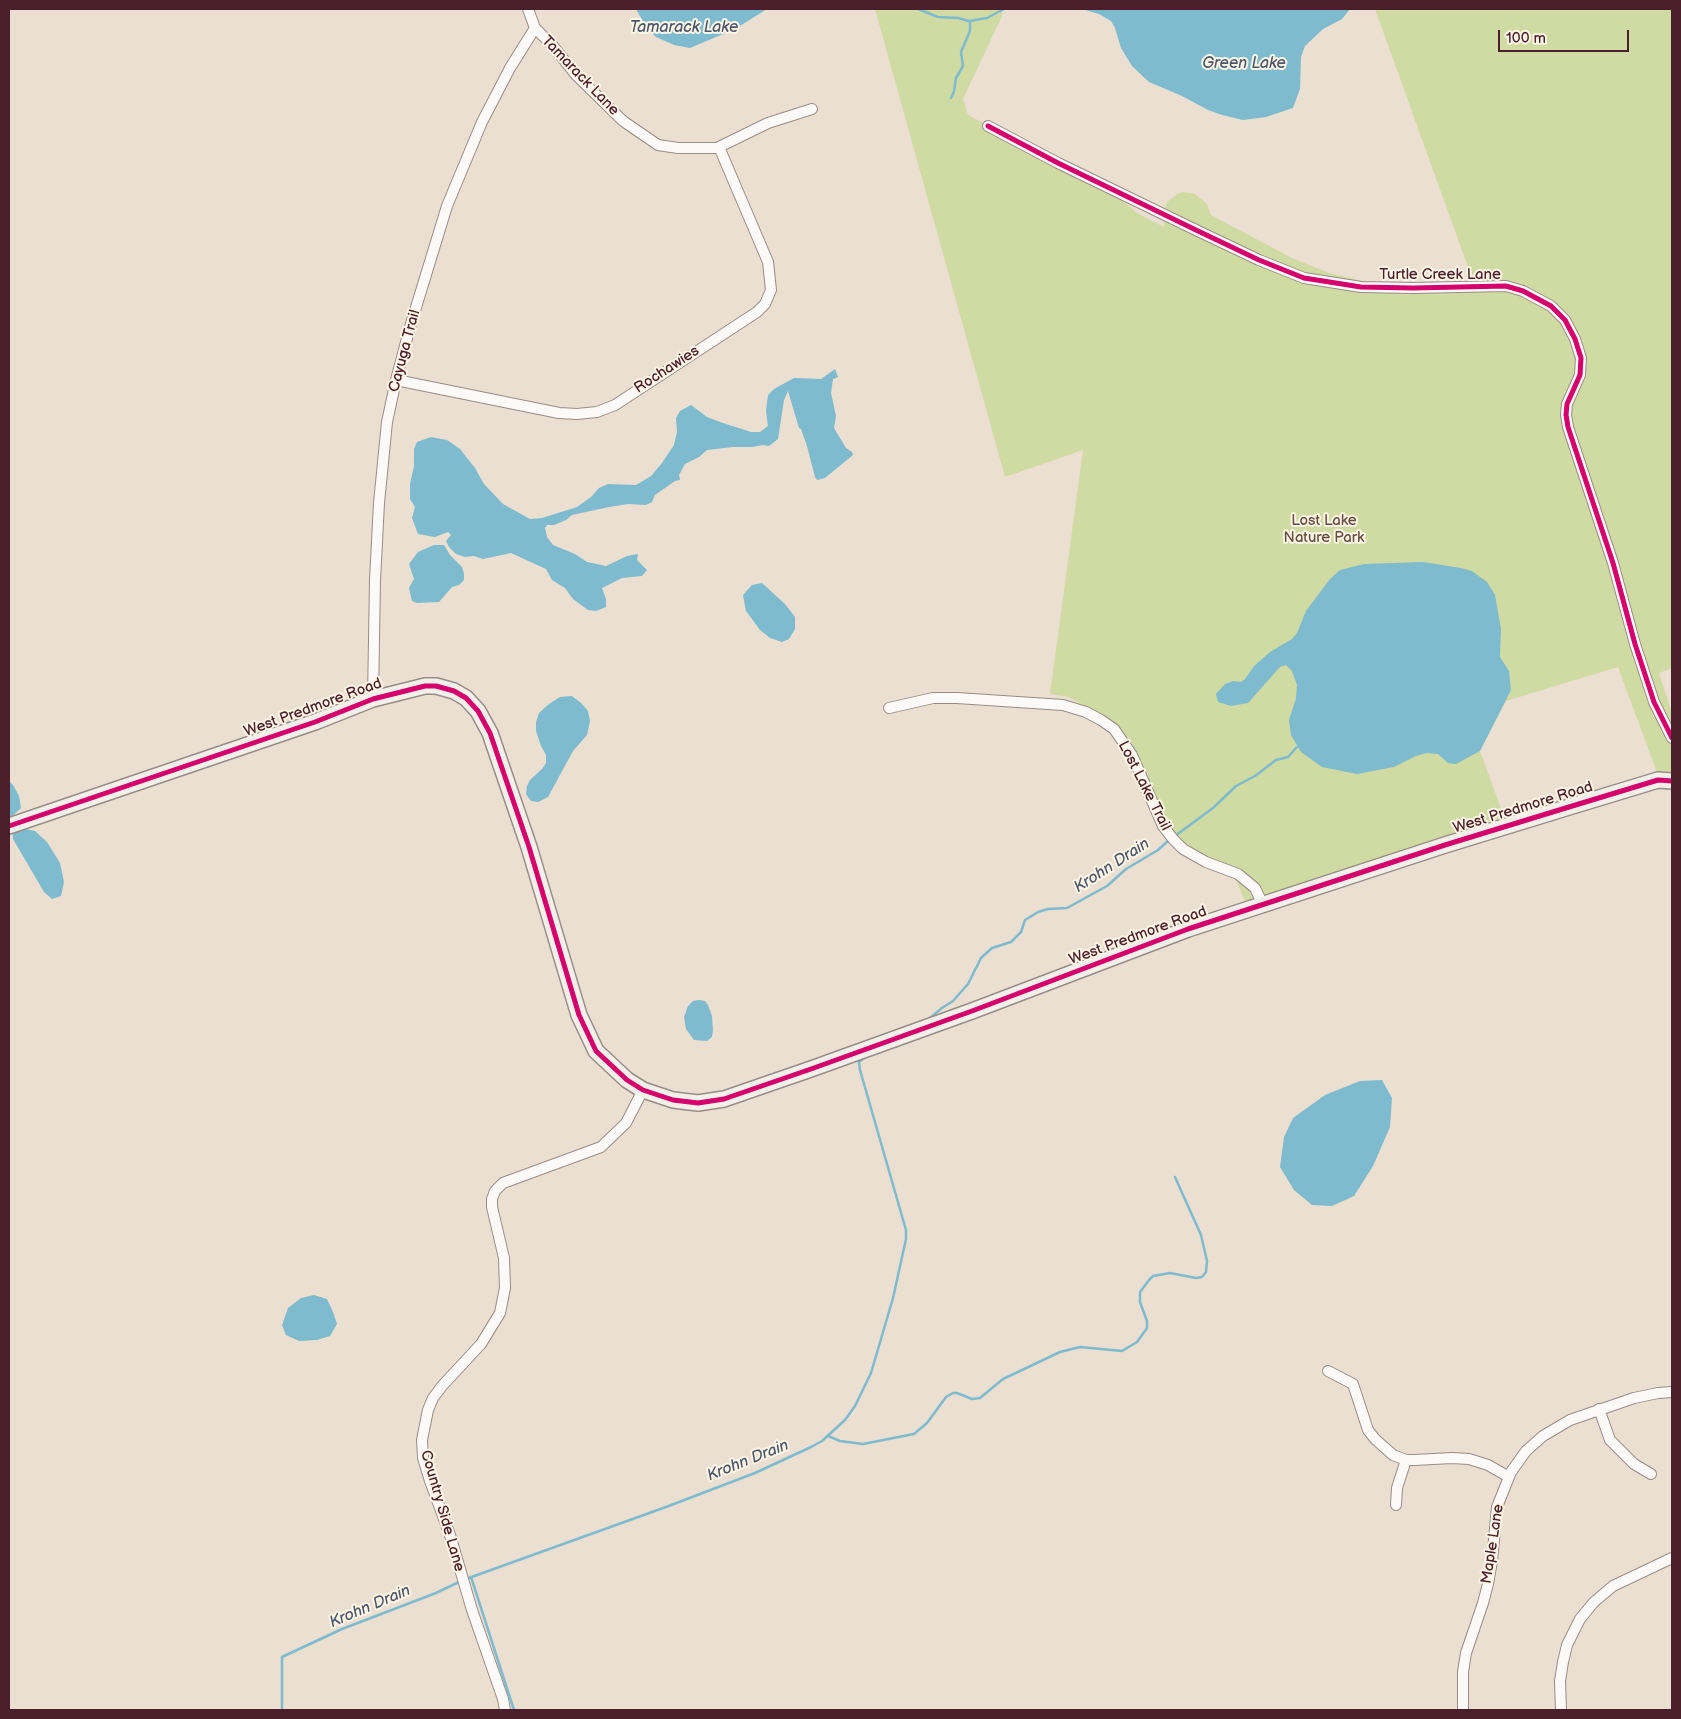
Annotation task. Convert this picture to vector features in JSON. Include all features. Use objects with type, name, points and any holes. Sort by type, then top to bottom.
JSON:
[{"type":"street","name":"Tamarack Lane","points":[[528,9],[535,28],[576,75],[623,122],[658,145],[698,149],[719,147],[768,123],[812,109]]},
{"type":"street","name":"Cayuga Trail","points":[[373,699],[375,580],[379,503],[387,422],[396,380],[447,206],[482,122],[510,68],[535,28]]},
{"type":"street","name":"Turtle Creek Lane","points":[[988,126],[1058,163],[1198,231],[1259,260],[1304,278],[1361,287],[1506,286],[1523,291],[1550,306],[1565,320],[1581,358],[1580,374],[1567,404],[1568,427],[1613,563],[1635,644],[1654,702],[1672,738]]},
{"type":"street","name":"Rochawies","points":[[396,380],[559,413],[597,412],[615,405],[757,312],[765,304],[771,290],[768,262],[719,147]]},
{"type":"street","name":"West Predmore Road","points":[[9,826],[315,722],[373,699],[425,686],[436,686],[454,691],[466,698],[478,711],[492,741],[529,848],[578,1015],[596,1051],[627,1080],[642,1090],[673,1100],[698,1103],[724,1099],[963,1014],[1188,930],[1263,905],[1562,809],[1658,780],[1672,781]]},
{"type":"street","name":"Lost Lake Trail","points":[[889,708],[933,698],[1063,705],[1086,712],[1114,730],[1132,755],[1163,826],[1172,839],[1183,849],[1206,862],[1238,874],[1255,888],[1263,905]]},
{"type":"street","name":"Country Side Lane","points":[[505,1710],[503,1698],[472,1610],[450,1535],[426,1466],[422,1440],[424,1425],[433,1398],[480,1344],[500,1313],[505,1288],[504,1258],[492,1206],[493,1194],[503,1184],[601,1147],[626,1123],[642,1090]]},
{"type":"street","points":[[1328,1371],[1353,1384],[1368,1430],[1393,1455],[1406,1460],[1469,1459],[1488,1465],[1509,1477]]},
{"type":"street","name":"Maple Lane","points":[[1463,1710],[1463,1672],[1466,1653],[1483,1603],[1492,1561],[1497,1507],[1509,1477],[1526,1451],[1543,1436],[1570,1420],[1634,1398],[1672,1392]]},
{"type":"street","points":[[1599,1409],[1610,1440],[1634,1464],[1651,1474]]},
{"type":"street","points":[[1396,1505],[1397,1488],[1406,1460]]},
{"type":"street","points":[[1561,1710],[1560,1681],[1563,1662],[1567,1645],[1580,1619],[1594,1602],[1613,1586],[1671,1562]]},
{"type":"green space","name":"Lost Lake Nature Park","points":[[875,9],[1002,9],[1002,16],[963,99],[968,115],[1106,187],[1137,213],[1164,227],[1163,215],[1167,202],[1183,192],[1195,194],[1207,204],[1211,215],[1292,258],[1329,273],[1364,281],[1401,286],[1437,286],[1473,281],[1375,9],[1672,9],[1672,668],[1659,673],[1672,713],[1672,774],[1659,778],[1618,667],[1506,701],[1480,751],[1506,822],[1247,906],[1235,877],[1184,845],[1168,831],[1130,752],[1101,714],[1068,697],[1050,694],[1083,450],[1005,477]]},
{"type":"water","name":"Tamarack Lake","points":[[636,9],[767,9],[735,29],[690,48],[674,45],[656,37],[648,30]]},
{"type":"water","name":"Green Lake","points":[[1082,9],[1350,9],[1342,19],[1323,29],[1305,46],[1301,57],[1300,89],[1293,108],[1266,117],[1243,120],[1208,110],[1182,96],[1149,82],[1132,66],[1121,48],[1111,21],[1099,14]]},
{"type":"water","points":[[835,369],[838,377],[833,379],[831,393],[836,416],[834,428],[846,448],[853,455],[825,478],[817,480],[815,477],[807,446],[799,428],[788,391],[784,400],[778,439],[769,446],[707,450],[699,457],[685,464],[679,475],[680,480],[675,481],[655,495],[652,502],[646,505],[628,504],[609,507],[572,515],[554,525],[547,525],[545,528],[547,537],[553,545],[575,554],[587,562],[606,566],[627,556],[638,554],[637,560],[647,570],[642,576],[622,578],[602,588],[606,599],[606,607],[596,611],[588,610],[573,599],[565,588],[552,580],[546,569],[511,553],[483,559],[456,554],[446,541],[451,535],[448,532],[435,537],[418,534],[412,518],[415,507],[410,499],[410,484],[414,466],[414,449],[417,442],[431,437],[447,440],[460,449],[475,468],[484,484],[503,504],[530,519],[542,518],[577,507],[591,497],[599,488],[608,484],[636,485],[651,476],[674,445],[677,432],[676,418],[680,411],[691,405],[707,417],[751,432],[760,432],[768,426],[766,411],[768,395],[774,389],[794,378],[821,379]]},
{"type":"water","points":[[434,545],[444,545],[450,555],[462,567],[464,580],[459,585],[452,587],[439,602],[417,603],[412,601],[409,588],[414,579],[409,564],[418,552]]},
{"type":"water","points":[[1423,562],[1472,571],[1487,582],[1495,595],[1501,629],[1500,657],[1509,671],[1511,690],[1480,751],[1456,764],[1448,763],[1438,754],[1427,753],[1416,756],[1394,767],[1357,774],[1322,767],[1301,752],[1291,735],[1289,720],[1296,698],[1297,685],[1292,671],[1286,665],[1280,667],[1248,703],[1231,706],[1218,702],[1216,694],[1225,684],[1233,681],[1241,682],[1254,666],[1270,652],[1292,639],[1297,633],[1306,611],[1330,579],[1340,570],[1364,564]]},
{"type":"water","points":[[762,583],[785,604],[795,617],[795,629],[789,639],[782,642],[770,638],[760,630],[746,611],[743,595],[752,585]]},
{"type":"water","points":[[572,696],[588,711],[590,721],[587,735],[573,751],[548,797],[538,802],[531,801],[526,794],[527,786],[530,780],[546,763],[546,755],[536,731],[539,713],[560,697]]},
{"type":"water","points":[[9,781],[19,796],[21,808],[9,819]]},
{"type":"water","points":[[26,829],[35,831],[47,842],[60,863],[64,882],[61,896],[52,899],[44,892],[13,839],[13,833]]},
{"type":"water","points":[[693,1001],[705,1001],[712,1016],[712,1037],[707,1041],[694,1040],[686,1029],[684,1017],[688,1006]]},
{"type":"water","points":[[1382,1080],[1392,1098],[1390,1127],[1373,1166],[1354,1196],[1332,1206],[1312,1205],[1294,1190],[1280,1167],[1284,1137],[1293,1118],[1325,1095],[1360,1081]]},
{"type":"water","points":[[314,1295],[327,1299],[333,1312],[337,1324],[330,1336],[317,1340],[299,1341],[286,1335],[282,1325],[288,1308],[301,1298]]},
{"type":"waterway","points":[[918,9],[938,17],[958,18],[969,21],[987,18],[1004,9]]},
{"type":"waterway","points":[[951,98],[956,78],[963,66],[961,52],[970,31],[970,21]]},
{"type":"waterway","name":"Krohn Drain","points":[[1175,836],[1213,808],[1236,786],[1255,776],[1276,760],[1288,757],[1297,747]]},
{"type":"waterway","name":"Krohn Drain","points":[[930,1018],[953,1001],[968,984],[981,958],[992,948],[1011,942],[1021,932],[1025,920],[1038,912],[1048,909],[1067,908],[1107,886],[1126,869],[1158,850],[1170,839]]},
{"type":"waterway","name":"Krohn Drain","points":[[894,1047],[930,1033]]},
{"type":"waterway","name":"Krohn Drain","points":[[466,1579],[755,1473],[822,1441],[845,1420],[855,1406],[871,1373],[893,1298],[906,1239],[906,1230],[860,1070],[859,1062],[865,1057]]},
{"type":"waterway","points":[[828,1436],[840,1441],[863,1444],[914,1434],[927,1423],[946,1397],[953,1393],[972,1399],[980,1398],[1003,1379],[1060,1352],[1080,1347],[1122,1351],[1137,1342],[1147,1328],[1147,1321],[1140,1302],[1140,1292],[1149,1280],[1153,1276],[1170,1273],[1196,1278],[1202,1277],[1206,1272],[1207,1261],[1201,1235],[1175,1177]]},
{"type":"waterway","points":[[471,1577],[514,1710]]},
{"type":"waterway","name":"Krohn Drain","points":[[282,1710],[282,1657],[342,1629],[436,1593],[461,1581]]},
{"type":"cycle path","points":[[988,126],[1058,163],[1198,231],[1259,260],[1304,278],[1361,287],[1506,286],[1523,291],[1551,306],[1565,320],[1575,339],[1581,358],[1580,375],[1567,404],[1568,427],[1613,563],[1635,644],[1654,702],[1672,738]]},
{"type":"cycle path","points":[[9,826],[315,722],[373,699],[425,686],[436,686],[454,691],[466,698],[478,711],[490,733],[529,847],[579,1015],[596,1051],[627,1080],[643,1090],[673,1100],[698,1103],[724,1099],[811,1069],[972,1011],[1188,929],[1445,845],[1569,807],[1658,780],[1672,781]]}]
